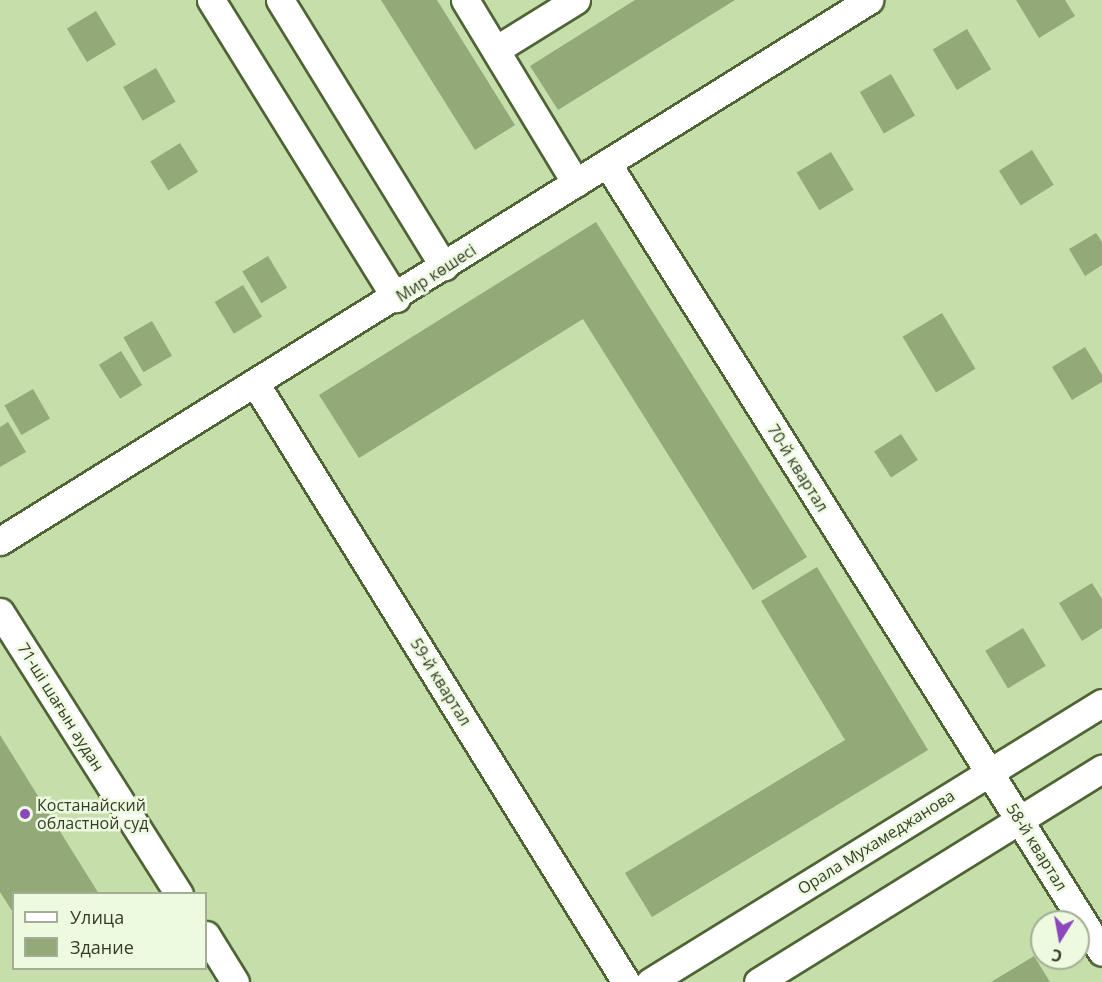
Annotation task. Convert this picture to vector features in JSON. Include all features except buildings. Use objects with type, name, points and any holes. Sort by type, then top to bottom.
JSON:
[{"type":"street","points":[[211,0],[396,298]]},
{"type":"street","points":[[280,0],[444,267]]},
{"type":"street","points":[[465,0],[497,49],[576,183]]},
{"type":"street","points":[[497,49],[576,0]]},
{"type":"street","name":"Мир көшесі","points":[[0,541],[396,298],[869,0]]},
{"type":"street","name":"70-й квартал","points":[[607,163],[990,772]]},
{"type":"street","name":"59-й квартал","points":[[255,383],[626,982]]},
{"type":"street","name":"71-ші шағын аудан","points":[[0,612],[178,892]]},
{"type":"street","name":"Орала Мухамеджанова","points":[[650,982],[1102,703]]},
{"type":"street","points":[[758,982],[1102,770]]},
{"type":"street","name":"58-й квартал","points":[[990,772],[1102,952]]},
{"type":"street","points":[[207,937],[235,982]]},
{"type":"place","name":"Костанайский областной суд","points":[[25,814]]}]
